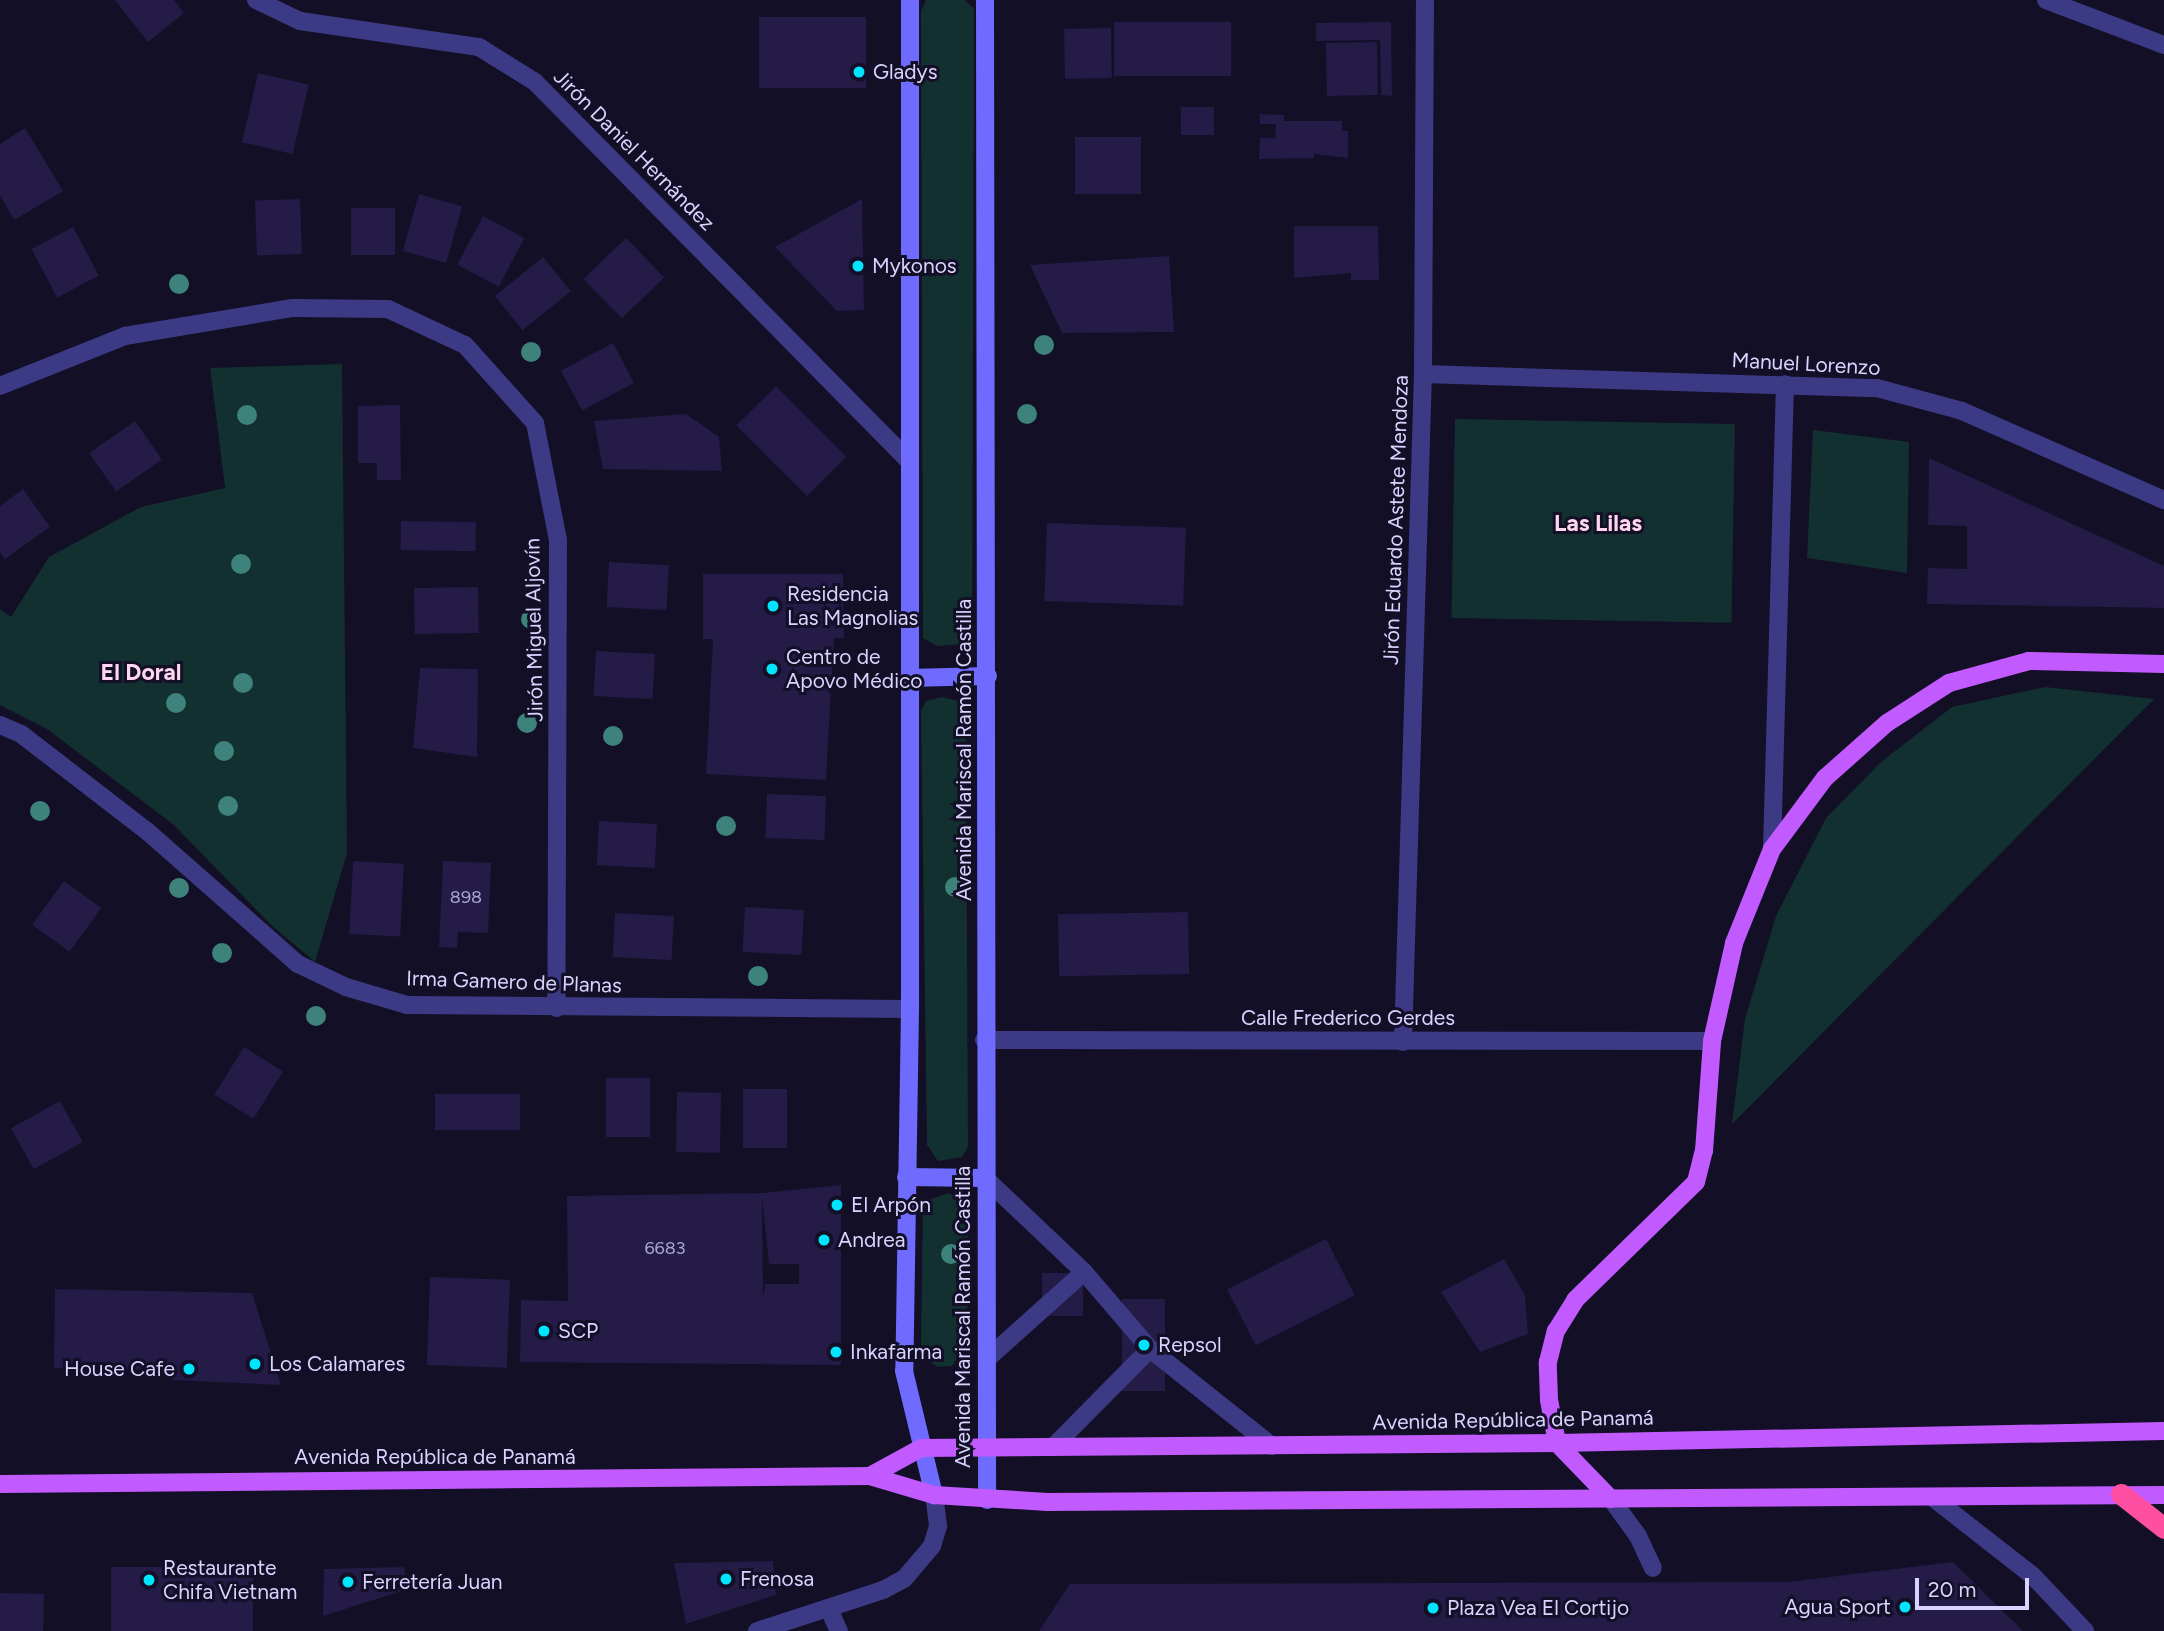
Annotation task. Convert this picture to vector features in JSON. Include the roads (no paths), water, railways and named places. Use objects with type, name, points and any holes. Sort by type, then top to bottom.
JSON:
[{"type":"highway","points":[[2121,1494],[2164,1528]]},
{"type":"main road","name":"Avenida Mariscal Ramón Castilla","points":[[909,0],[910,1009],[904,1371],[934,1495]]},
{"type":"main road","name":"Avenida Mariscal Ramón Castilla","points":[[985,0],[988,676],[984,1040],[989,1357],[987,1500]]},
{"type":"main road","points":[[1611,1499],[1557,1443],[1548,1362],[1556,1331],[1575,1300],[1696,1182],[1704,1151],[1712,1041],[1734,943],[1772,849],[1825,778],[1887,723],[1949,683],[2029,661],[2164,664]]},
{"type":"main road","points":[[909,678],[988,676]]},
{"type":"main road","points":[[906,1177],[985,1178]]},
{"type":"main road","name":"Avenida República de Panamá","points":[[870,1476],[921,1448],[1557,1443],[2164,1431]]},
{"type":"main road","name":"Avenida República de Panamá","points":[[0,1484],[870,1476],[934,1495],[987,1500],[1611,1499],[2164,1494]]},
{"type":"street","name":"Jirón Daniel Hernández","points":[[256,0],[300,21],[479,47],[535,82],[909,461]]},
{"type":"street","name":"Jirón Eduardo Astete Mendoza","points":[[1403,1042],[1423,374],[1425,0]]},
{"type":"street","points":[[2046,0],[2164,45]]},
{"type":"street","name":"Jirón Miguel Aljovín","points":[[0,386],[124,336],[293,308],[388,309],[465,345],[535,424],[558,540],[556,1008]]},
{"type":"street","name":"Manuel Lorenzo","points":[[1423,374],[1877,388],[1962,411],[2164,500]]},
{"type":"street","points":[[1772,849],[1785,384]]},
{"type":"street","name":"Irma Gamero de Planas","points":[[0,725],[21,734],[147,831],[298,964],[346,987],[407,1005],[910,1009]]},
{"type":"street","name":"Calle Frederico Gerdes","points":[[984,1040],[1712,1041]]},
{"type":"street","points":[[985,1178],[1084,1272],[1150,1349],[1272,1446]]},
{"type":"street","points":[[989,1357],[1084,1272]]},
{"type":"street","points":[[1053,1447],[1150,1349]]},
{"type":"street","points":[[757,1631],[883,1590],[922,1563],[938,1526],[934,1495]]},
{"type":"street","points":[[1932,1497],[2033,1576],[2085,1631]]},
{"type":"street","points":[[1611,1499],[1638,1536],[1653,1567]]},
{"type":"street","points":[[829,1609],[839,1631]]},
{"type":"place","name":"Gladys","points":[[859,72]]},
{"type":"place","name":"Mykonos","points":[[858,266]]},
{"type":"place","name":"Residencia Las Magnolias","points":[[773,606]]},
{"type":"place","name":"Centro de Apovo Médico","points":[[772,669]]},
{"type":"place","name":"El Arpón","points":[[837,1205]]},
{"type":"place","name":"Andrea","points":[[824,1240]]},
{"type":"place","name":"SCP","points":[[544,1331]]},
{"type":"place","name":"Repsol","points":[[1144,1345]]},
{"type":"place","name":"Inkafarma","points":[[836,1352]]},
{"type":"place","name":"Los Calamares","points":[[255,1364]]},
{"type":"place","name":"House Cafe","points":[[189,1369]]},
{"type":"place","name":"Frenosa","points":[[726,1579]]},
{"type":"place","name":"Restaurante Chifa Vietnam","points":[[149,1580]]},
{"type":"place","name":"Ferretería Juan","points":[[348,1582]]},
{"type":"place","name":"Agua Sport","points":[[1905,1607]]},
{"type":"place","name":"Plaza Vea El Cortijo","points":[[1433,1608]]},
{"type":"district","name":"Las Lilas","points":[[1598,523]]},
{"type":"district","name":"El Doral","points":[[141,672]]}]
